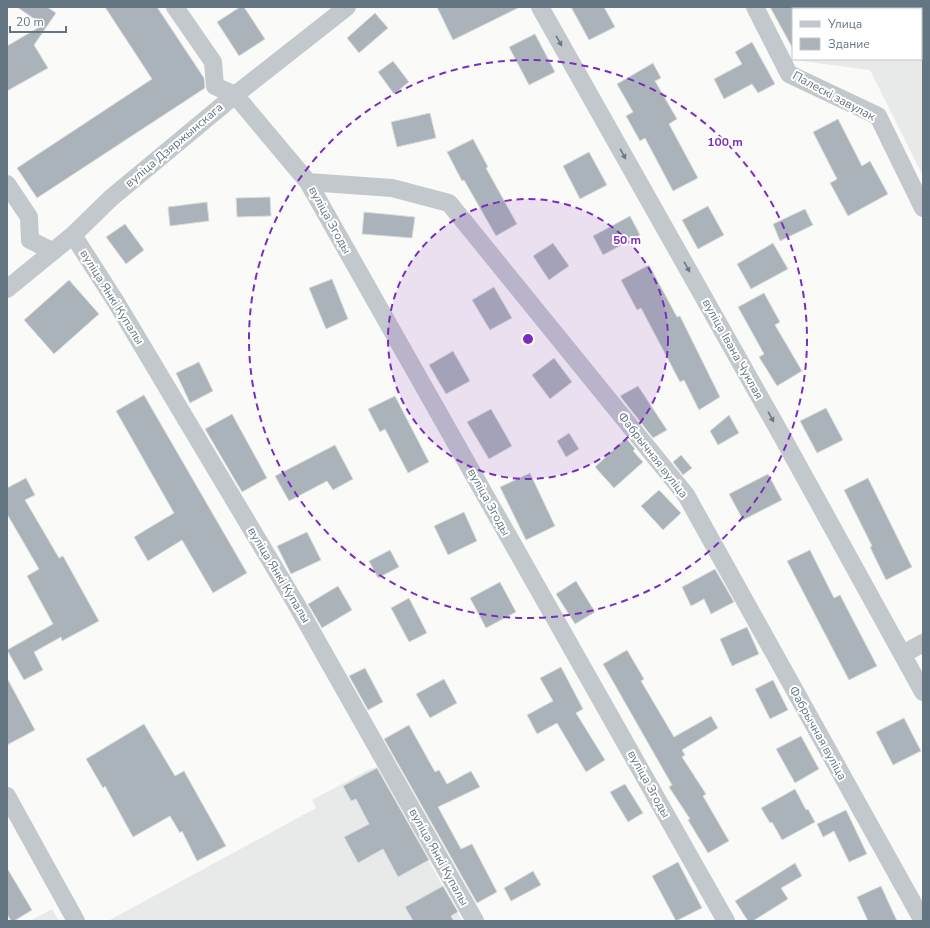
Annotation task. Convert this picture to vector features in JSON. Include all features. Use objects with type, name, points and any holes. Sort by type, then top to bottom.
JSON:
[{"type":"street","points":[[175,7],[213,62],[215,86],[235,95]]},
{"type":"street","name":"вуліца Дзяржынскага","points":[[7,289],[52,251],[74,235],[111,198],[235,95],[347,7]]},
{"type":"street","name":"вуліца Івана Чуклая","points":[[540,7],[923,692]]},
{"type":"street","name":"Палескі завулак","points":[[754,7],[789,74],[878,116],[923,208]]},
{"type":"street","name":"вуліца Згоды","points":[[235,95],[308,182],[726,921]]},
{"type":"street","name":"Фабрычная вуліца","points":[[308,182],[392,188],[449,203],[686,495],[923,921]]},
{"type":"street","points":[[7,184],[29,218],[30,240],[52,251]]},
{"type":"street","name":"вуліца Янкі Купалы","points":[[74,235],[116,302],[295,602],[475,921]]},
{"type":"street","points":[[903,654],[923,643]]},
{"type":"street","points":[[7,796],[13,823],[76,921]]},
{"type":"shaded area","points":[[771,7],[923,7],[923,176],[870,70],[800,60],[922,60],[922,8],[792,9]]},
{"type":"shaded area","points":[[377,767],[462,921],[108,921],[316,808],[312,800],[370,769]]},
{"type":"shaded area","points":[[52,909],[59,921],[30,921]]},
{"type":"building","points":[[17,7],[47,7],[56,13],[34,45],[48,68],[7,91],[7,46],[43,25]]},
{"type":"building","points":[[105,7],[157,7],[204,78],[205,88],[37,198],[17,168],[152,79]]},
{"type":"building","points":[[240,7],[244,7],[265,39],[239,56],[217,22]]},
{"type":"building","points":[[437,7],[520,7],[453,40]]},
{"type":"building","points":[[571,7],[604,7],[615,27],[589,40]]},
{"type":"building","points":[[770,7],[793,7],[792,47]]},
{"type":"building","points":[[375,13],[388,28],[359,53],[347,38]]},
{"type":"building","points":[[535,34],[555,72],[529,85],[509,47]]},
{"type":"building","points":[[752,42],[775,84],[758,93],[752,84],[724,99],[714,79],[742,64],[735,52]]},
{"type":"building","points":[[393,61],[409,82],[394,94],[378,72]]},
{"type":"building","points":[[653,63],[661,78],[655,81],[677,119],[669,124],[698,178],[673,191],[645,138],[640,141],[626,116],[633,112],[617,84]]},
{"type":"building","points":[[430,113],[436,138],[397,147],[391,122]]},
{"type":"building","points":[[838,119],[862,166],[870,161],[888,194],[848,216],[830,183],[837,179],[813,132]]},
{"type":"building","points":[[473,139],[488,167],[486,168],[517,224],[496,236],[464,180],[462,181],[447,152]]},
{"type":"building","points":[[589,152],[607,185],[580,199],[563,166]]},
{"type":"building","points":[[270,197],[271,216],[237,217],[236,198]]},
{"type":"building","points":[[207,202],[209,221],[170,226],[168,207]]},
{"type":"building","points":[[708,206],[724,235],[698,249],[682,220]]},
{"type":"building","points":[[805,209],[813,225],[780,241],[773,224]]},
{"type":"building","points":[[364,212],[415,217],[412,238],[362,234]]},
{"type":"building","points":[[630,216],[640,235],[603,255],[593,236]]},
{"type":"building","points":[[125,224],[144,250],[126,264],[106,237]]},
{"type":"building","points":[[553,243],[569,266],[549,280],[533,256]]},
{"type":"building","points":[[773,243],[788,269],[751,289],[737,264]]},
{"type":"building","points":[[649,265],[677,317],[680,316],[720,397],[699,410],[684,380],[680,382],[641,308],[637,310],[621,280]]},
{"type":"building","points":[[332,279],[348,319],[326,329],[309,288]]},
{"type":"building","points":[[69,280],[99,314],[54,354],[24,320]]},
{"type":"building","points":[[494,287],[512,318],[490,330],[472,300]]},
{"type":"building","points":[[764,293],[780,322],[775,325],[802,371],[777,386],[759,357],[764,354],[738,307]]},
{"type":"building","points":[[453,351],[470,381],[446,394],[429,365]]},
{"type":"building","points":[[554,358],[572,382],[550,399],[532,375]]},
{"type":"building","points":[[199,362],[213,391],[190,403],[176,373]]},
{"type":"building","points":[[638,386],[667,430],[653,438],[620,396]]},
{"type":"building","points":[[144,395],[247,573],[213,593],[182,540],[148,561],[134,537],[174,513],[116,411]]},
{"type":"building","points":[[395,396],[429,462],[408,473],[385,429],[380,432],[368,409]]},
{"type":"building","points":[[826,408],[843,440],[817,453],[800,421]]},
{"type":"building","points":[[491,409],[512,446],[489,459],[467,422]]},
{"type":"building","points":[[232,414],[267,478],[242,492],[205,429]]},
{"type":"building","points":[[729,415],[739,433],[718,445],[710,431]]},
{"type":"building","points":[[569,433],[579,449],[566,457],[557,441]]},
{"type":"building","points":[[626,438],[635,449],[633,451],[643,462],[614,488],[595,467]]},
{"type":"building","points":[[335,445],[353,479],[333,490],[327,481],[289,501],[275,476]]},
{"type":"building","points":[[681,455],[692,468],[683,475],[673,462]]},
{"type":"building","points":[[530,473],[555,526],[526,540],[500,487]]},
{"type":"building","points":[[768,474],[782,500],[743,520],[729,494]]},
{"type":"building","points":[[26,478],[35,495],[25,500],[59,558],[63,556],[99,621],[62,641],[61,637],[34,652],[43,670],[24,680],[7,650],[53,624],[27,576],[39,569],[7,514],[7,488]]},
{"type":"building","points":[[868,478],[912,567],[886,580],[870,547],[872,546],[844,490]]},
{"type":"building","points":[[659,490],[681,513],[663,530],[641,506]]},
{"type":"building","points":[[464,512],[477,541],[448,555],[434,526]]},
{"type":"building","points":[[307,532],[321,560],[291,574],[277,546]]},
{"type":"building","points":[[390,550],[399,567],[378,578],[369,561]]},
{"type":"building","points":[[810,550],[834,598],[840,595],[877,666],[849,680],[787,561]]},
{"type":"building","points":[[715,569],[734,602],[711,614],[704,599],[691,606],[682,587]]},
{"type":"building","points":[[576,581],[595,612],[575,624],[556,594]]},
{"type":"building","points":[[500,582],[516,612],[486,628],[470,598]]},
{"type":"building","points":[[338,586],[352,610],[322,628],[308,604]]},
{"type":"building","points":[[409,598],[427,633],[409,642],[391,608]]},
{"type":"building","points":[[747,627],[759,654],[732,666],[720,639]]},
{"type":"building","points":[[627,650],[644,679],[641,681],[674,737],[711,716],[718,728],[682,750],[685,755],[682,757],[706,794],[703,796],[729,841],[708,853],[688,820],[690,819],[669,787],[672,785],[603,664]]},
{"type":"building","points":[[561,667],[583,709],[576,713],[605,760],[586,772],[557,723],[537,734],[527,715],[553,701],[540,678]]},
{"type":"building","points":[[365,668],[383,702],[368,710],[349,676]]},
{"type":"building","points":[[7,678],[35,730],[7,745]]},
{"type":"building","points":[[444,679],[457,703],[430,718],[416,694]]},
{"type":"building","points":[[773,680],[788,710],[770,719],[755,689]]},
{"type":"building","points":[[904,718],[921,751],[893,765],[876,732]]},
{"type":"building","points":[[144,724],[175,776],[184,771],[226,846],[197,861],[182,831],[180,833],[170,816],[133,837],[105,786],[103,788],[86,759]]},
{"type":"building","points":[[409,725],[435,772],[439,770],[447,784],[471,771],[480,787],[438,807],[461,849],[472,844],[497,892],[477,903],[384,739]]},
{"type":"building","points":[[801,736],[819,769],[795,783],[776,749]]},
{"type":"building","points":[[377,768],[429,860],[398,877],[383,849],[358,863],[344,837],[369,824],[356,799],[351,801],[343,786]]},
{"type":"building","points":[[625,784],[643,813],[628,822],[610,792]]},
{"type":"building","points":[[795,789],[806,810],[808,809],[815,822],[782,840],[772,822],[770,823],[761,808]]},
{"type":"building","points":[[846,810],[867,854],[849,862],[834,831],[823,837],[817,824]]},
{"type":"building","points":[[678,862],[702,908],[676,921],[652,876]]},
{"type":"building","points":[[795,863],[802,876],[781,888],[788,899],[753,921],[748,921],[735,901]]},
{"type":"building","points":[[7,868],[32,910],[14,921],[11,921],[7,914]]},
{"type":"building","points":[[533,871],[541,885],[511,901],[504,888]]},
{"type":"building","points":[[443,886],[458,912],[451,916],[454,921],[413,921],[405,907]]},
{"type":"building","points":[[881,886],[897,921],[868,921],[857,897]]}]
